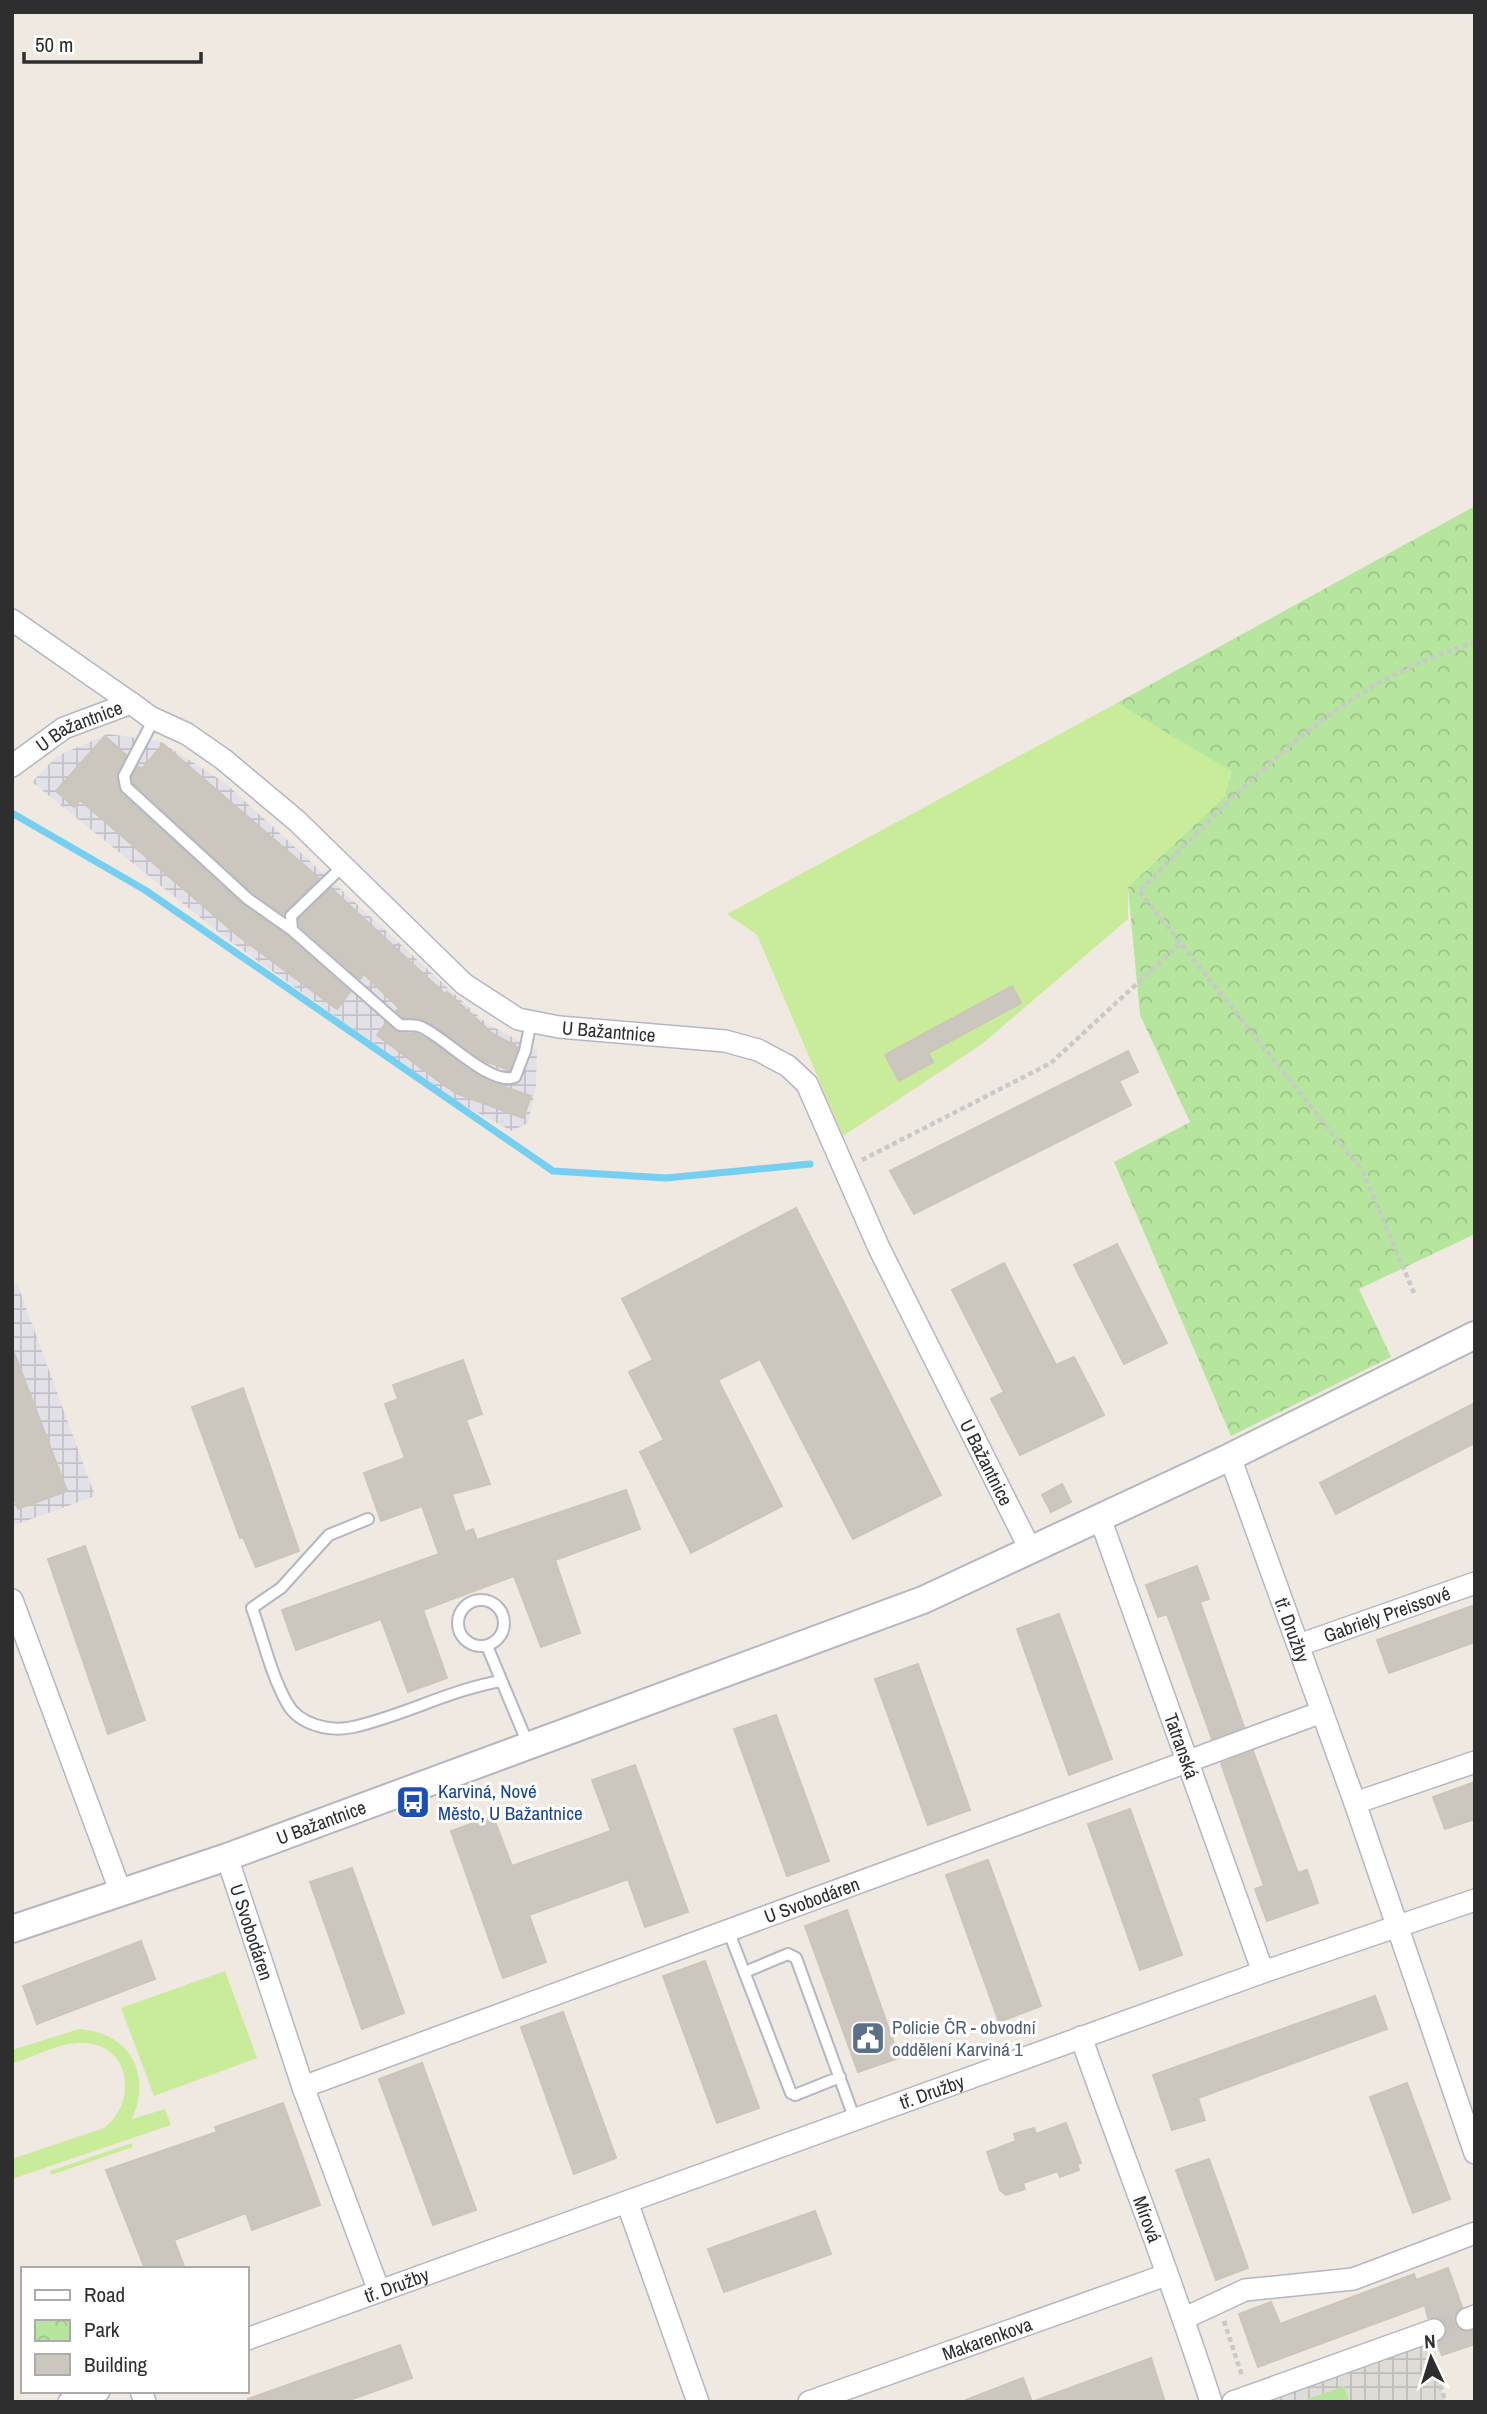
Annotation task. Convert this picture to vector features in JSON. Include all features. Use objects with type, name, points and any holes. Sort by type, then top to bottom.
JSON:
[{"type":"street","points":[[12,620],[131,703]]},
{"type":"street","name":"U Bažantnice","points":[[12,766],[64,729],[131,703],[153,719],[187,734],[223,759],[343,866],[464,984],[518,1018],[559,1027],[725,1041],[758,1050],[788,1066],[807,1084],[843,1170],[1031,1551]]},
{"type":"street","name":"U Bažantnice","points":[[12,1929],[227,1857],[923,1600],[1230,1457],[1475,1335]]},
{"type":"street","name":"tř. Družby","points":[[1230,1457],[1355,1802],[1475,2153]]},
{"type":"street","name":"Tatranská","points":[[1100,1518],[1264,1972]]},
{"type":"street","name":"Gabriely Preissové","points":[[1299,1645],[1475,1583]]},
{"type":"street","points":[[12,1601],[121,1893]]},
{"type":"street","name":"U Svobodáren","points":[[303,2087],[1322,1712]]},
{"type":"street","points":[[1355,1802],[1475,1762]]},
{"type":"street","name":"U Svobodáren","points":[[227,1857],[303,2087],[379,2291]]},
{"type":"street","name":"tř. Družby","points":[[248,2339],[1081,2037],[1475,1900]]},
{"type":"street","name":"Mírová","points":[[1081,2037],[1166,2275],[1185,2318],[1210,2402]]},
{"type":"street","points":[[627,2202],[698,2402]]},
{"type":"street","points":[[1185,2318],[1245,2290],[1353,2278],[1475,2233]]},
{"type":"street","name":"Makarenkova","points":[[809,2402],[1166,2275]]},
{"type":"street","points":[[1233,2402],[1428,2332]]},
{"type":"street","points":[[69,2402],[94,2393]]},
{"type":"lane","points":[[153,719],[124,776],[125,787],[248,899],[292,930],[400,1025],[419,1025],[487,1073],[508,1079],[515,1077],[525,1051],[531,1021]]},
{"type":"lane","points":[[292,930],[291,916],[343,866]]},
{"type":"lane","points":[[368,1519],[329,1535],[281,1588],[252,1608],[288,1705],[303,1720],[323,1728],[352,1727],[471,1686],[501,1681]]},
{"type":"lane","points":[[475,1601],[489,1602],[504,1617],[503,1632],[487,1646],[472,1644],[461,1634],[458,1626],[462,1611],[475,1601]]},
{"type":"lane","points":[[487,1646],[528,1744]]},
{"type":"lane","points":[[728,1930],[791,2093],[795,2095],[840,2077]]},
{"type":"lane","points":[[745,1972],[792,1954],[855,2120]]},
{"type":"path","points":[[1414,1293],[1363,1172],[1139,891],[1282,751],[1349,701],[1409,667],[1475,642]]},
{"type":"path","points":[[843,1170],[1051,1063],[1182,942]]},
{"type":"path","points":[[1217,2303],[1243,2378],[1255,2374]]},
{"type":"path","points":[[1428,2332],[1446,2402]]},
{"type":"shaded area","points":[[108,734],[159,741],[224,782],[486,1023],[537,1050],[536,1086],[528,1123],[512,1131],[452,1099],[227,939],[32,782],[57,756]]},
{"type":"shaded area","points":[[17,1283],[95,1496],[12,1526],[12,1286]]},
{"type":"shaded area","points":[[1426,2344],[1446,2402],[1350,2402],[1344,2386],[1298,2402],[1265,2402]]},
{"type":"green space","points":[[1475,506],[1475,1234],[1359,1289],[1391,1357],[1231,1436],[1114,1162],[1190,1122],[1140,1015],[1128,887],[1224,797],[1231,772],[1117,703]]},
{"type":"green space","points":[[1117,703],[1231,771],[1224,797],[1128,887],[1128,919],[982,1044],[843,1136],[757,935],[727,914]]},
{"type":"green space","points":[[225,1971],[257,2058],[154,2096],[121,2008]]},
{"type":"green space","points":[[79,2029],[112,2038],[132,2058],[139,2086],[138,2102],[132,2119],[165,2109],[171,2125],[12,2179],[12,2159],[104,2128],[122,2105],[125,2077],[112,2054],[101,2046],[67,2044],[12,2064],[12,2050]]},
{"type":"green space","points":[[132,2143],[133,2147],[51,2175],[50,2171]]},
{"type":"green space","points":[[1344,2386],[1350,2402],[1298,2402]]},
{"type":"building","points":[[105,736],[126,755],[116,777],[121,793],[243,905],[287,936],[350,992],[337,1009],[237,935],[80,800],[74,807],[56,791]]},
{"type":"building","points":[[163,744],[319,878],[283,914],[253,893],[133,783],[132,777],[138,766],[142,769]]},
{"type":"building","points":[[331,888],[445,994],[447,992],[493,1034],[518,1047],[509,1070],[485,1061],[425,1020],[403,1017],[396,1011],[399,1008],[364,974],[360,979],[300,926],[299,919]]},
{"type":"building","points":[[1012,986],[1021,1003],[928,1053],[933,1062],[899,1081],[885,1055]]},
{"type":"building","points":[[386,1023],[398,1033],[416,1034],[427,1039],[490,1082],[531,1096],[523,1118],[456,1093],[441,1083],[377,1035]]},
{"type":"building","points":[[1128,1051],[1138,1072],[1119,1081],[1131,1105],[914,1214],[890,1171]]},
{"type":"building","points":[[796,1208],[941,1495],[853,1539],[760,1359],[718,1380],[782,1506],[691,1553],[640,1452],[664,1440],[629,1372],[653,1360],[622,1299]]},
{"type":"building","points":[[1117,1244],[1167,1343],[1124,1364],[1074,1265]]},
{"type":"building","points":[[1004,1263],[1056,1365],[1074,1357],[1104,1415],[1020,1455],[991,1399],[1004,1392],[952,1290]]},
{"type":"building","points":[[12,1347],[67,1491],[18,1509],[12,1492]]},
{"type":"building","points":[[463,1360],[482,1414],[466,1420],[490,1484],[452,1494],[465,1532],[473,1529],[477,1540],[626,1490],[640,1529],[555,1560],[580,1633],[541,1647],[514,1576],[423,1610],[447,1678],[408,1692],[381,1619],[296,1650],[282,1610],[439,1554],[422,1506],[381,1521],[364,1473],[405,1458],[385,1404],[398,1399],[393,1385]]},
{"type":"building","points":[[243,1388],[299,1551],[256,1567],[243,1537],[240,1538],[192,1407]]},
{"type":"building","points":[[1475,1403],[1475,1443],[1336,1514],[1320,1483]]},
{"type":"building","points":[[1062,1484],[1071,1502],[1051,1512],[1042,1495]]},
{"type":"building","points":[[85,1546],[145,1720],[108,1734],[48,1559]]},
{"type":"building","points":[[1197,1566],[1209,1599],[1200,1602],[1244,1727],[1212,1739],[1167,1614],[1158,1617],[1146,1585]]},
{"type":"building","points":[[1475,1605],[1475,1642],[1389,1673],[1377,1640]]},
{"type":"building","points":[[1059,1614],[1112,1759],[1069,1775],[1017,1629]]},
{"type":"building","points":[[918,1664],[970,1810],[928,1825],[875,1679]]},
{"type":"building","points":[[776,1715],[829,1861],[787,1876],[734,1729]]},
{"type":"building","points":[[1253,1751],[1298,1873],[1307,1870],[1318,1903],[1267,1921],[1255,1889],[1264,1886],[1221,1763]]},
{"type":"building","points":[[635,1765],[688,1912],[645,1927],[628,1879],[529,1915],[546,1962],[503,1978],[451,1831],[493,1816],[512,1866],[611,1831],[592,1780]]},
{"type":"building","points":[[1475,1782],[1475,1819],[1445,1829],[1433,1797]]},
{"type":"building","points":[[1130,1809],[1182,1955],[1140,1970],[1088,1824]]},
{"type":"building","points":[[988,1860],[1041,2006],[999,2022],[946,1875]]},
{"type":"building","points":[[352,1868],[404,2013],[362,2029],[310,1882]]},
{"type":"building","points":[[847,1910],[899,2058],[858,2072],[805,1926]]},
{"type":"building","points":[[141,1941],[155,1979],[37,2024],[23,1986]]},
{"type":"building","points":[[705,1961],[759,2108],[717,2123],[663,1976]]},
{"type":"building","points":[[1375,1996],[1387,2029],[1198,2098],[1205,2120],[1172,2130],[1153,2075]]},
{"type":"building","points":[[563,2012],[616,2158],[574,2174],[521,2027]]},
{"type":"building","points":[[422,2063],[476,2210],[433,2225],[379,2079]]},
{"type":"building","points":[[1407,2083],[1450,2199],[1413,2213],[1370,2097]]},
{"type":"building","points":[[283,2103],[320,2205],[252,2230],[246,2213],[174,2240],[184,2267],[144,2267],[106,2170],[217,2132],[215,2127]]},
{"type":"building","points":[[1066,2123],[1081,2163],[1077,2164],[1079,2170],[1060,2177],[1058,2171],[1023,2183],[1025,2189],[1006,2195],[1000,2190],[987,2152],[1016,2141],[1014,2134],[1034,2128],[1036,2134]]},
{"type":"building","points":[[1209,2159],[1248,2268],[1216,2280],[1176,2170]]},
{"type":"building","points":[[815,2211],[831,2254],[724,2292],[708,2249]]},
{"type":"building","points":[[1448,2268],[1462,2307],[1457,2311],[1455,2323],[1459,2329],[1472,2331],[1475,2344],[1442,2355],[1437,2343],[1444,2338],[1446,2326],[1437,2317],[1428,2318],[1425,2305],[1258,2367],[1239,2314],[1271,2302],[1280,2324],[1414,2274],[1416,2280]]},
{"type":"building","points":[[400,2345],[412,2378],[344,2402],[249,2402],[248,2399]]},
{"type":"building","points":[[1151,2358],[1165,2402],[1037,2400]]},
{"type":"building","points":[[1023,2378],[1032,2402],[966,2402],[966,2400]]},
{"type":"waterway","points":[[12,813],[145,890],[553,1171],[666,1178],[810,1164]]},
{"type":"tunnel","points":[[1434,2330],[1467,2319]]},
{"type":"place","name":"Karviná, Nové Město, U Bažantnice","points":[[413,1802]]},
{"type":"place","name":"Policie ČR - obvodní oddělení Karviná 1","points":[[868,2038]]}]
